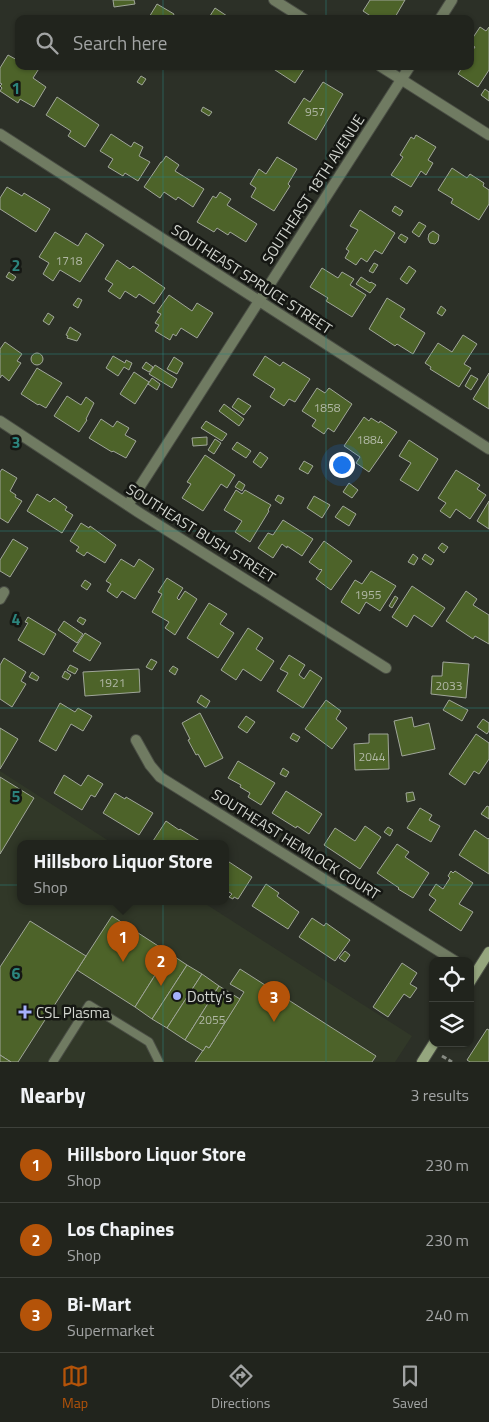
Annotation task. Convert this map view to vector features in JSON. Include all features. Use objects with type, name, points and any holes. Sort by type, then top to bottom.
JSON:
[{"type":"street","points":[[274,0],[298,15]]},
{"type":"street","points":[[443,15],[452,0]]},
{"type":"street","points":[[386,70],[489,135]]},
{"type":"street","name":"SOUTHEAST 18TH AVENUE","points":[[128,505],[407,70]]},
{"type":"street","name":"SOUTHEAST SPRUCE STREET","points":[[0,134],[489,449]]},
{"type":"street","name":"SOUTHEAST BUSH STREET","points":[[0,422],[386,668]]},
{"type":"street","name":"SOUTHEAST HEMLOCK COURT","points":[[136,740],[150,765],[160,777],[449,957]]},
{"type":"street","points":[[474,972],[489,952]]},
{"type":"street","points":[[422,1062],[431,1047]]},
{"type":"lane","points":[[53,1062],[90,1005],[149,1042],[159,1062]]},
{"type":"path","points":[[442,1056],[452,1062]]},
{"type":"shaded area","points":[[0,771],[107,840],[17,840],[17,905],[207,905],[412,1036],[395,1062],[0,1062]]},
{"type":"building","points":[[113,0],[134,0],[135,4],[114,7]]},
{"type":"building","points":[[370,0],[405,0],[396,15],[369,15],[363,11]]},
{"type":"building","points":[[157,4],[174,14],[174,15],[150,15]]},
{"type":"building","points":[[215,8],[226,15],[211,15]]},
{"type":"building","points":[[480,27],[486,31],[489,27],[489,70],[478,87],[458,74],[460,70],[474,70],[474,36]]},
{"type":"building","points":[[8,55],[15,59],[15,70],[38,70],[33,78],[46,87],[34,107],[20,99],[18,103],[0,91],[2,84],[0,83],[0,68]]},
{"type":"building","points":[[275,70],[303,70],[295,83]]},
{"type":"building","points":[[141,76],[146,79],[142,85],[137,82]]},
{"type":"building","points":[[323,82],[343,94],[316,140],[288,123],[304,98],[310,102]]},
{"type":"building","points":[[485,89],[489,92],[489,101],[481,95]]},
{"type":"building","points":[[57,97],[99,125],[85,147],[68,136],[71,131],[46,115]]},
{"type":"building","points":[[203,107],[212,112],[209,116],[201,111]]},
{"type":"building","points":[[111,134],[131,147],[134,142],[143,147],[139,156],[150,162],[138,181],[125,173],[123,176],[108,167],[113,159],[100,151]]},
{"type":"building","points":[[416,135],[436,147],[428,160],[433,163],[426,175],[421,171],[411,187],[391,175],[403,157],[400,155],[411,137],[414,139]]},
{"type":"building","points":[[166,156],[179,165],[175,171],[204,189],[193,207],[178,197],[176,200],[164,192],[160,198],[144,187]]},
{"type":"building","points":[[277,157],[297,169],[288,184],[290,186],[274,211],[251,197],[256,188],[250,184],[259,169],[266,174]]},
{"type":"building","points":[[452,168],[467,178],[470,174],[484,183],[483,186],[489,190],[489,204],[479,220],[451,203],[453,199],[438,190]]},
{"type":"building","points":[[7,187],[22,196],[24,193],[50,209],[36,232],[0,209],[0,198]]},
{"type":"building","points":[[220,192],[231,199],[227,205],[257,224],[246,242],[230,232],[228,235],[217,228],[214,232],[197,222],[213,196],[216,198]]},
{"type":"building","points":[[395,206],[403,211],[400,216],[392,211]]},
{"type":"building","points":[[360,210],[395,233],[382,254],[375,250],[367,262],[361,258],[356,265],[345,258],[349,251],[346,249],[358,230],[350,226]]},
{"type":"building","points":[[419,222],[426,226],[419,237],[412,232]]},
{"type":"building","points":[[433,231],[439,235],[438,241],[435,244],[430,243],[428,239],[429,234]]},
{"type":"building","points":[[55,232],[78,246],[86,233],[104,245],[80,282],[60,270],[53,281],[43,274],[49,263],[39,257]]},
{"type":"building","points":[[401,234],[408,238],[405,243],[398,238]]},
{"type":"building","points":[[117,260],[130,269],[133,266],[165,288],[154,304],[139,294],[136,298],[125,291],[120,299],[108,291],[113,284],[105,279]]},
{"type":"building","points":[[374,263],[378,265],[373,273],[369,271]]},
{"type":"building","points":[[409,266],[416,271],[407,284],[400,279]]},
{"type":"building","points":[[322,268],[338,278],[342,272],[354,279],[350,285],[366,295],[352,317],[326,301],[328,298],[310,287]]},
{"type":"building","points":[[9,272],[16,277],[13,281],[6,277]]},
{"type":"building","points":[[361,277],[376,285],[370,293],[356,284]]},
{"type":"building","points":[[169,295],[192,311],[197,303],[213,313],[197,338],[181,328],[176,336],[173,334],[170,340],[155,331],[159,325],[155,323],[161,314],[157,312]]},
{"type":"building","points":[[78,298],[82,300],[78,308],[73,305]]},
{"type":"building","points":[[387,298],[405,309],[400,317],[425,333],[413,354],[397,344],[395,346],[369,329]]},
{"type":"building","points":[[441,306],[446,310],[442,316],[437,313]]},
{"type":"building","points":[[48,313],[54,317],[49,325],[43,321]]},
{"type":"building","points":[[70,327],[81,334],[77,341],[67,338],[68,336],[66,335]]},
{"type":"building","points":[[463,335],[477,344],[464,364],[471,368],[459,387],[430,369],[431,367],[425,363],[438,343],[452,352]]},
{"type":"building","points":[[5,342],[22,354],[17,361],[21,363],[9,381],[2,375],[0,378],[0,349]]},
{"type":"building","points":[[35,353],[39,353],[43,359],[39,365],[35,365],[31,361],[31,357]]},
{"type":"building","points":[[113,356],[125,363],[126,360],[132,363],[129,370],[124,367],[118,376],[106,368]]},
{"type":"building","points":[[265,356],[280,366],[283,362],[310,379],[295,402],[289,399],[284,406],[270,397],[275,389],[253,375]]},
{"type":"building","points":[[174,357],[183,363],[177,374],[167,369]]},
{"type":"building","points":[[146,362],[153,367],[149,372],[142,368]]},
{"type":"building","points":[[155,365],[177,379],[172,388],[149,374]]},
{"type":"building","points":[[37,368],[62,383],[46,408],[21,394]]},
{"type":"building","points":[[134,372],[149,382],[135,404],[120,394]]},
{"type":"building","points":[[489,373],[489,409],[473,399]]},
{"type":"building","points":[[471,375],[478,379],[471,390],[465,386]]},
{"type":"building","points":[[152,378],[160,384],[157,390],[148,384]]},
{"type":"building","points":[[317,388],[325,393],[329,388],[352,404],[334,432],[328,428],[324,434],[312,426],[316,420],[302,411]]},
{"type":"building","points":[[67,396],[81,405],[86,397],[94,403],[87,420],[79,432],[54,416]]},
{"type":"building","points":[[238,398],[251,406],[244,415],[232,407]]},
{"type":"building","points":[[224,404],[244,419],[239,426],[219,411]]},
{"type":"building","points":[[364,417],[369,421],[371,418],[379,423],[380,421],[397,432],[369,472],[356,463],[360,457],[344,446]]},
{"type":"building","points":[[101,419],[113,427],[117,421],[129,428],[125,435],[136,441],[126,458],[89,438]]},
{"type":"building","points":[[206,421],[227,434],[222,441],[201,428]]},
{"type":"building","points":[[207,437],[207,445],[193,446],[192,438]]},
{"type":"building","points":[[215,439],[221,443],[214,454],[208,450]]},
{"type":"building","points":[[409,440],[438,459],[418,491],[400,480],[411,463],[399,456]]},
{"type":"building","points":[[237,442],[251,451],[246,458],[232,449]]},
{"type":"building","points":[[260,452],[268,458],[261,468],[253,462]]},
{"type":"building","points":[[205,455],[235,475],[227,488],[221,484],[203,511],[182,498],[191,484],[187,482]]},
{"type":"building","points":[[304,461],[313,466],[308,474],[299,469]]},
{"type":"building","points":[[2,469],[17,478],[10,491],[22,501],[8,523],[0,518],[0,472]]},
{"type":"building","points":[[456,470],[480,485],[477,489],[486,495],[470,519],[456,509],[450,518],[440,511],[446,503],[438,498]]},
{"type":"building","points":[[239,481],[245,485],[242,491],[235,487]]},
{"type":"building","points":[[349,483],[358,490],[352,498],[343,492]]},
{"type":"building","points":[[236,490],[242,494],[245,490],[271,505],[250,542],[235,532],[242,521],[224,510]]},
{"type":"building","points":[[37,494],[50,502],[54,498],[67,507],[65,510],[73,515],[62,533],[27,511]]},
{"type":"building","points":[[278,495],[284,498],[281,504],[275,500]]},
{"type":"building","points":[[314,496],[330,505],[322,518],[307,508]]},
{"type":"building","points":[[489,501],[489,529],[477,521]]},
{"type":"building","points":[[343,506],[356,514],[349,526],[335,517]]},
{"type":"building","points":[[283,520],[313,539],[302,556],[282,544],[273,558],[258,548],[268,533],[273,535]]},
{"type":"building","points":[[81,523],[89,528],[90,526],[116,545],[105,563],[87,552],[84,556],[76,551],[79,547],[70,541]]},
{"type":"building","points":[[13,539],[28,548],[10,577],[0,571],[0,560]]},
{"type":"building","points":[[324,541],[352,561],[331,590],[316,579],[322,570],[309,562]]},
{"type":"building","points":[[442,543],[448,547],[444,553],[438,548]]},
{"type":"building","points":[[413,554],[418,558],[414,565],[408,562]]},
{"type":"building","points":[[425,554],[434,560],[431,565],[422,559]]},
{"type":"building","points":[[121,559],[134,567],[139,559],[154,569],[135,599],[122,591],[117,598],[107,591],[111,584],[106,581]]},
{"type":"building","points":[[371,571],[396,586],[380,611],[366,602],[359,614],[341,602],[355,580],[362,584]]},
{"type":"building","points":[[167,578],[183,588],[177,598],[179,600],[185,591],[197,599],[175,635],[165,628],[169,622],[152,612],[162,594],[158,592]]},
{"type":"building","points":[[85,580],[91,584],[87,590],[81,586]]},
{"type":"building","points":[[412,586],[445,608],[432,627],[414,615],[407,627],[392,617]]},
{"type":"building","points":[[466,591],[477,599],[473,605],[489,615],[489,644],[475,636],[473,639],[446,621]]},
{"type":"building","points":[[395,596],[398,598],[392,608],[389,606]]},
{"type":"building","points":[[209,603],[227,614],[220,624],[234,633],[218,658],[187,638]]},
{"type":"building","points":[[28,617],[56,634],[44,655],[18,640],[28,623],[25,622]]},
{"type":"building","points":[[80,617],[86,620],[83,625],[77,621]]},
{"type":"building","points":[[64,621],[83,634],[77,643],[58,630]]},
{"type":"building","points":[[248,628],[263,638],[256,649],[274,661],[261,681],[243,669],[236,680],[221,670]]},
{"type":"building","points":[[85,633],[101,643],[90,661],[73,651]]},
{"type":"building","points":[[289,655],[305,665],[299,675],[304,679],[310,670],[322,678],[303,708],[277,691],[288,673],[280,669]]},
{"type":"building","points":[[4,658],[26,672],[21,681],[26,684],[12,707],[0,699],[0,665]]},
{"type":"building","points":[[151,659],[157,662],[152,670],[146,667]]},
{"type":"building","points":[[443,662],[469,664],[466,698],[431,694],[432,676],[442,676]]},
{"type":"building","points":[[70,665],[78,669],[75,674],[67,670]]},
{"type":"building","points":[[173,666],[178,669],[175,675],[169,671]]},
{"type":"building","points":[[139,669],[140,692],[85,696],[83,672]]},
{"type":"building","points":[[65,671],[71,675],[68,680],[62,677]]},
{"type":"building","points":[[32,672],[39,677],[37,681],[29,677]]},
{"type":"building","points":[[201,695],[210,701],[206,708],[197,702]]},
{"type":"building","points":[[326,700],[341,711],[336,719],[347,728],[332,749],[305,729]]},
{"type":"building","points":[[449,700],[468,710],[462,721],[443,710]]},
{"type":"building","points":[[60,703],[75,712],[78,708],[92,716],[83,731],[71,724],[56,751],[39,741]]},
{"type":"building","points":[[200,713],[223,758],[205,767],[188,740],[190,739],[182,723]]},
{"type":"building","points":[[246,716],[255,722],[247,733],[238,727]]},
{"type":"building","points":[[412,717],[414,727],[429,723],[435,749],[402,756],[394,721]]},
{"type":"building","points":[[483,719],[489,723],[487,734],[477,727]]},
{"type":"building","points":[[0,728],[18,739],[0,769]]},
{"type":"building","points":[[293,733],[300,737],[297,742],[290,738]]},
{"type":"building","points":[[369,734],[388,734],[389,769],[355,770],[354,744],[369,743]]},
{"type":"building","points":[[476,734],[489,743],[489,759],[479,774],[474,771],[465,785],[449,774]]},
{"type":"building","points":[[238,761],[275,783],[261,805],[248,797],[250,793],[240,787],[241,785],[228,778]]},
{"type":"building","points":[[283,768],[289,772],[286,777],[280,774]]},
{"type":"building","points":[[64,775],[81,786],[88,775],[103,784],[95,797],[91,795],[82,810],[54,793]]},
{"type":"building","points":[[0,777],[34,798],[0,854]]},
{"type":"building","points":[[286,791],[322,814],[309,834],[272,813]]},
{"type":"building","points":[[413,792],[415,800],[407,802],[406,793]]},
{"type":"building","points":[[115,793],[125,799],[126,797],[153,813],[139,835],[103,813]]},
{"type":"building","points":[[487,806],[489,807],[489,819],[481,814]]},
{"type":"building","points":[[420,808],[432,815],[429,820],[440,826],[431,842],[407,828]]},
{"type":"building","points":[[166,821],[198,840],[154,840]]},
{"type":"building","points":[[365,826],[381,837],[360,869],[324,845],[335,828],[355,841]]},
{"type":"building","points":[[388,827],[393,830],[390,836],[384,832]]},
{"type":"building","points":[[475,830],[489,838],[489,874],[459,855]]},
{"type":"building","points":[[397,844],[409,852],[405,857],[429,873],[413,898],[377,873]]},
{"type":"building","points":[[229,862],[252,877],[238,899],[229,897],[232,894],[229,892]]},
{"type":"building","points":[[451,871],[453,873],[455,871],[473,883],[459,904],[473,912],[461,931],[429,910],[436,900],[429,895],[436,884],[443,889],[450,878],[448,876]]},
{"type":"building","points":[[266,884],[279,893],[277,896],[299,912],[288,929],[252,906]]},
{"type":"building","points":[[112,916],[169,953],[135,1007],[77,970]]},
{"type":"building","points":[[312,918],[324,926],[326,923],[350,940],[335,961],[299,937]]},
{"type":"building","name":"CSL Plasma","points":[[30,921],[86,956],[18,1062],[11,1062],[0,1055],[0,967]]},
{"type":"building","points":[[345,951],[350,955],[345,962],[339,958]]},
{"type":"building","points":[[169,953],[187,965],[152,1019],[135,1007]]},
{"type":"building","points":[[402,963],[417,973],[410,984],[417,988],[410,998],[404,994],[388,1017],[373,1007]]},
{"type":"building","name":"Dotty's","points":[[187,965],[202,974],[167,1028],[152,1019]]},
{"type":"building","points":[[240,969],[376,1056],[372,1062],[195,1062],[206,1046],[209,1048],[244,992],[230,984]]},
{"type":"building","points":[[202,974],[219,986],[185,1040],[167,1028]]},
{"type":"building","points":[[219,986],[240,999],[209,1048],[206,1046],[203,1051],[185,1040]]},
{"type":"building","points":[[487,1029],[489,1030],[489,1062],[470,1062],[467,1060]]},
{"type":"building","points":[[0,1055],[11,1062],[0,1062]]},
{"type":"place","name":"Hillsboro Liquor Store","points":[[123,962]]},
{"type":"place","name":"Los Chapines","points":[[161,986]]},
{"type":"place","name":"Dotty's","points":[[177,996]]},
{"type":"place","name":"CSL Plasma","points":[[25,1012]]},
{"type":"place","name":"Bi-Mart","points":[[274,1022]]}]
